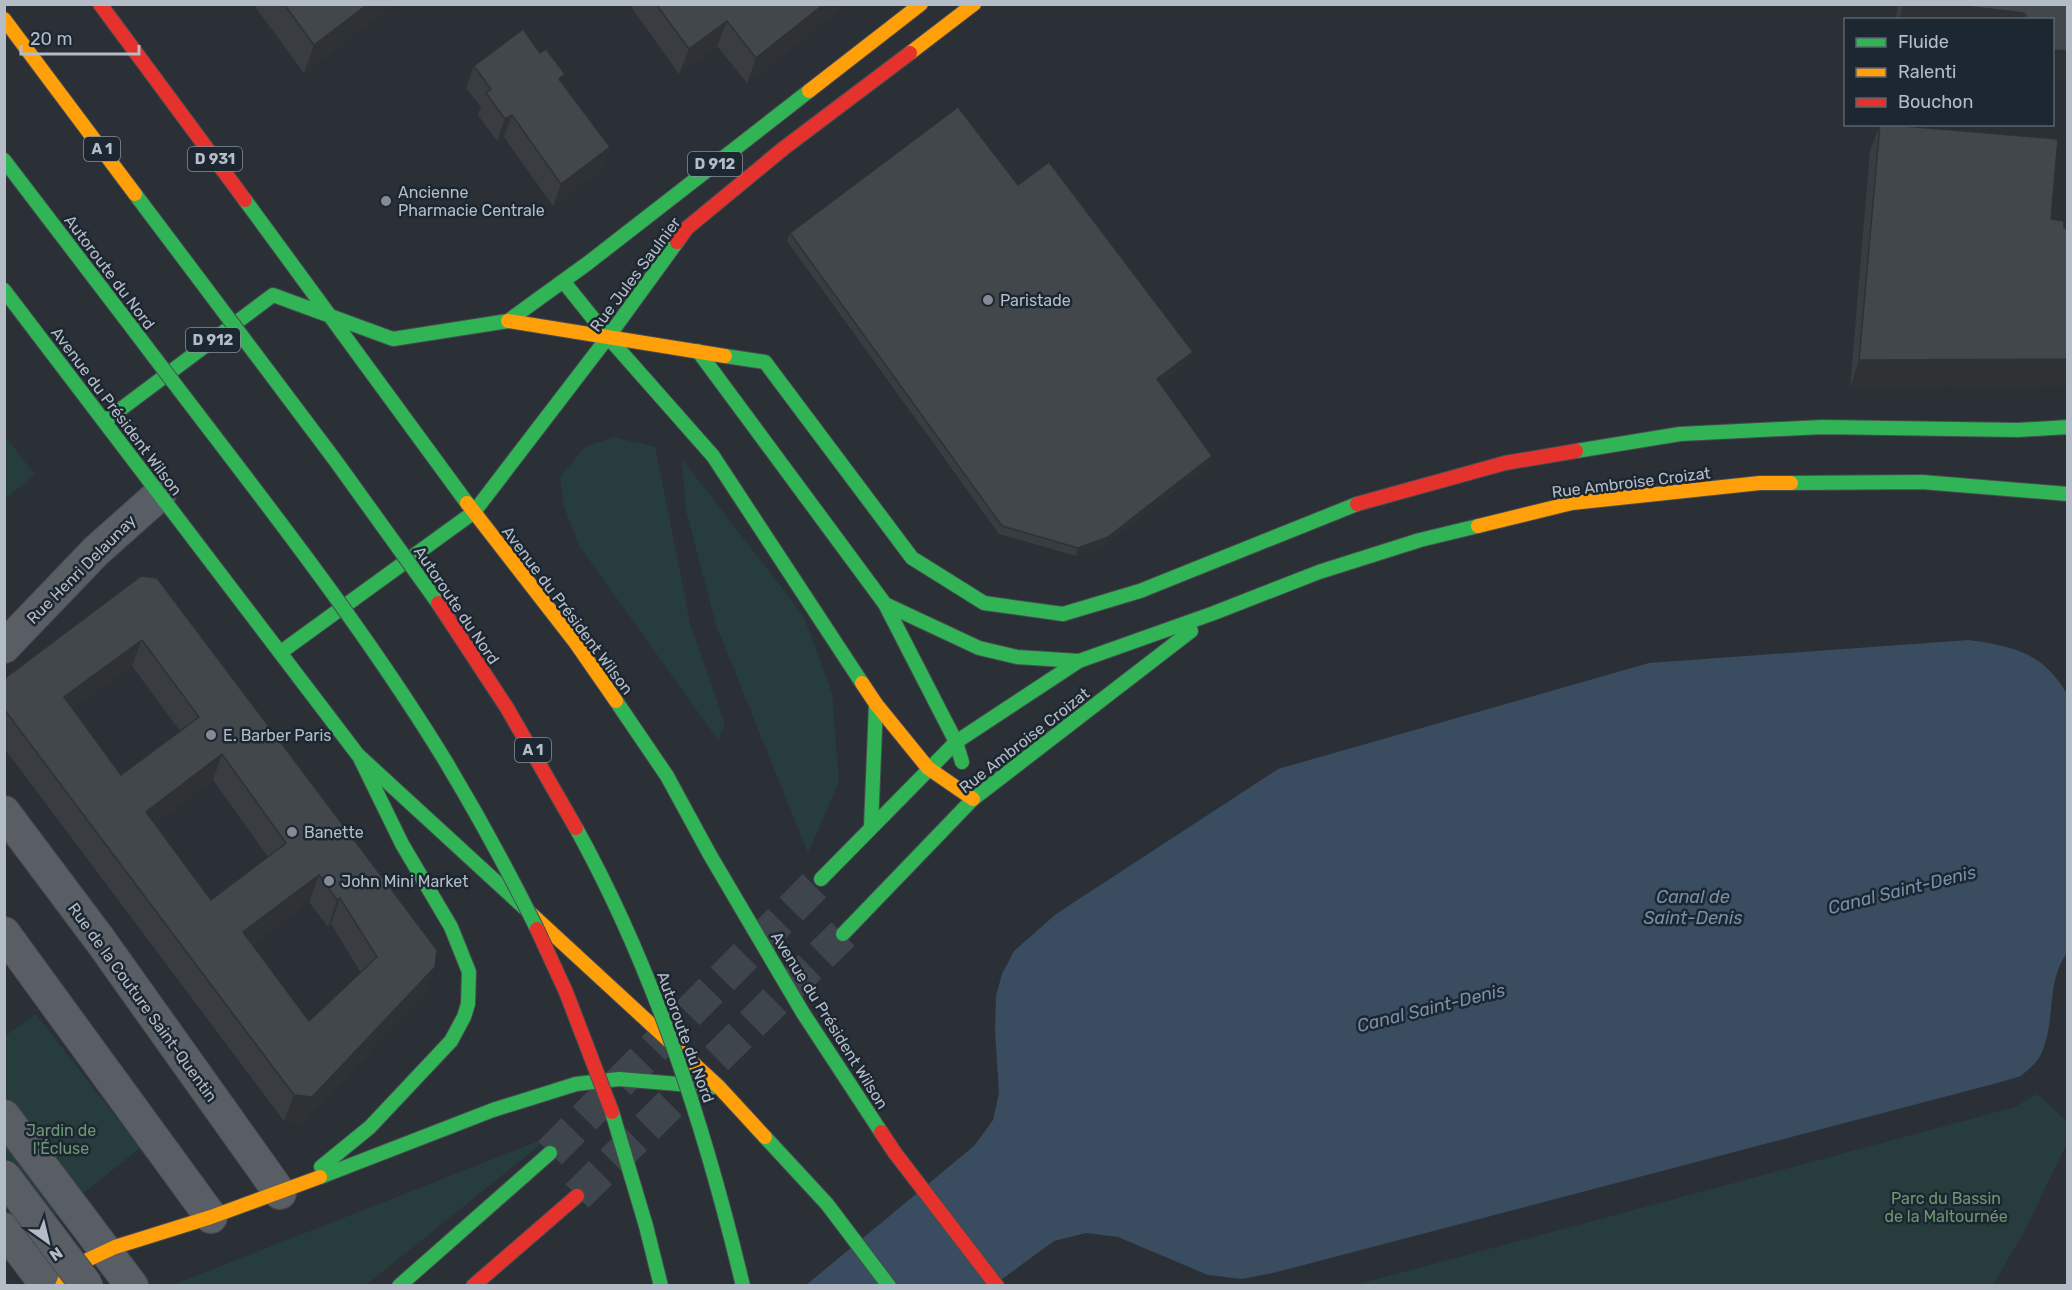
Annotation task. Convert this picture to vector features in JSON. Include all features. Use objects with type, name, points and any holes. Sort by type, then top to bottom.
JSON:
[{"type":"main road","name":"Avenue du Président Wilson","points":[[100,4],[474,512],[575,642],[667,776],[710,855],[803,1013],[895,1153],[997,1286]]},
{"type":"main road","name":"Rue Jules Saulnier","points":[[330,314],[393,339],[508,321],[921,4]]},
{"type":"main road","name":"Rue Jules Saulnier","points":[[474,512],[608,337],[687,228],[784,148],[974,4]]},
{"type":"main road","name":"Autoroute du Nord","points":[[4,19],[428,590],[546,773],[614,903],[673,1044],[721,1195],[743,1286]]},
{"type":"main road","name":"Autoroute du Nord","points":[[4,160],[315,572],[423,728],[484,828],[535,926],[587,1046],[637,1192],[661,1286]]},
{"type":"main road","points":[[563,281],[608,337],[713,456],[876,704],[928,768],[973,799]]},
{"type":"main road","name":"Avenue du Président Wilson","points":[[4,290],[358,755],[718,1087],[828,1204],[889,1286]]},
{"type":"main road","name":"D 912","points":[[105,421],[273,295],[330,314]]},
{"type":"main road","points":[[508,321],[765,362],[912,558],[984,603],[1062,614],[1140,591],[1344,508],[1505,464],[1680,434],[1822,427],[2006,430],[2067,427]]},
{"type":"main road","points":[[698,351],[885,604],[956,742],[973,799]]},
{"type":"main road","name":"Rue Ambroise Croizat","points":[[821,879],[956,742],[1079,661],[1214,613],[1319,572],[1420,540],[1572,503],[1760,483],[1922,482],[2067,494]]},
{"type":"main road","name":"D 912","points":[[281,652],[474,512]]},
{"type":"main road","points":[[885,604],[979,648],[1017,657],[1079,661]]},
{"type":"main road","name":"Rue Ambroise Croizat","points":[[843,934],[973,799],[1214,613]]},
{"type":"main road","points":[[871,827],[876,704]]},
{"type":"main road","points":[[290,1189],[370,1127],[451,1041],[468,1004],[469,972],[451,927],[402,844],[358,755]]},
{"type":"main road","points":[[62,1286],[70,1268],[106,1251],[211,1218],[493,1110],[576,1084],[619,1079],[718,1087]]},
{"type":"main road","points":[[399,1286],[550,1153]]},
{"type":"main road","points":[[473,1286],[577,1196]]},
{"type":"street","name":"Rue Henri Delaunay","points":[[4,647],[101,546],[160,494]]},
{"type":"street","name":"Rue de la Couture Saint-Quentin","points":[[4,812],[290,1189]]},
{"type":"street","points":[[4,933],[211,1218]]},
{"type":"street","points":[[4,1116],[132,1286]]},
{"type":"street","points":[[4,1176],[87,1286]]},
{"type":"street","points":[[4,1229],[47,1286]]},
{"type":"green space","points":[[5,436],[35,475],[5,499]]},
{"type":"green space","points":[[614,437],[655,447],[690,623],[725,724],[718,740],[578,544],[564,507],[560,477],[585,447]]},
{"type":"green space","points":[[682,459],[803,615],[832,693],[839,782],[808,853],[716,625],[686,510]]},
{"type":"green space","name":"Jardin de l'Écluse","points":[[36,1014],[140,1148],[5,1256],[4,1037]]},
{"type":"green space","name":"Parc du Bassin de la Maltournée","points":[[2037,1094],[2067,1121],[2067,1143],[2024,1232],[1993,1285],[1355,1285],[2015,1107]]},
{"type":"green space","points":[[551,1136],[366,1285],[173,1285]]},
{"type":"water","name":"Canal de Saint-Denis","points":[[1969,640],[2014,649],[2037,660],[2048,669],[2067,694],[2067,953],[2056,976],[2049,1027],[2042,1052],[2036,1062],[2021,1076],[1277,1272],[1242,1279],[1208,1275],[1118,1237],[1086,1233],[1054,1241],[994,1285],[805,1286],[974,1146],[993,1120],[999,1093],[995,1031],[996,996],[1002,974],[1014,951],[1056,914],[1278,769],[1649,663]]},
{"type":"building","points":[[284,4],[368,4],[314,45]]},
{"type":"building","points":[[656,4],[824,4],[756,58],[727,21],[689,49]]},
{"type":"building","points":[[1947,4],[2067,4],[2067,51],[2054,50],[2054,18],[2028,18],[2024,13]]},
{"type":"building","points":[[523,29],[540,53],[546,49],[565,74],[559,79],[610,147],[561,184],[512,115],[505,119],[486,93],[491,89],[474,66]]},
{"type":"building","name":"Paristade","points":[[958,107],[1018,185],[1049,162],[1193,352],[1157,379],[1212,456],[1108,537],[1078,548],[1002,526],[790,233]]},
{"type":"building","points":[[1880,126],[2058,139],[2051,219],[2064,221],[2064,228],[2067,228],[2067,359],[1859,360]]},
{"type":"building","points":[[141,576],[157,578],[437,950],[435,967],[312,1097],[294,1095],[4,709],[4,679]],"holes":[[[142,640],[199,717],[121,775],[64,697]],[[222,754],[286,843],[211,900],[146,812]],[[319,875],[337,900],[340,898],[377,957],[309,1021],[243,932]]]},
{"type":"tunnel","points":[[550,1153],[821,879]]},
{"type":"tunnel","points":[[577,1196],[843,934]]},
{"type":"traffic: fast","points":[[105,421],[273,295],[393,339],[508,321],[588,263],[809,91]]},
{"type":"traffic: fast","points":[[4,160],[133,329]]},
{"type":"traffic: fast","points":[[135,194],[199,279]]},
{"type":"traffic: fast","points":[[245,200],[467,503]]},
{"type":"traffic: fast","points":[[281,652],[474,512],[608,337],[677,242]]},
{"type":"traffic: fast","points":[[199,279],[335,460],[438,603]]},
{"type":"traffic: fast","points":[[563,281],[608,337],[713,456],[862,683]]},
{"type":"traffic: fast","points":[[4,290],[358,755],[529,912]]},
{"type":"traffic: fast","points":[[133,329],[295,542],[373,650],[446,762],[505,866],[537,929]]},
{"type":"traffic: fast","points":[[698,351],[885,604],[956,742],[962,762]]},
{"type":"traffic: fast","points":[[725,356],[765,362],[912,558],[984,603],[1063,614],[1140,591],[1357,504]]},
{"type":"traffic: fast","points":[[1576,451],[1680,434],[1822,427],[2018,430],[2068,427]]},
{"type":"traffic: fast","points":[[1791,483],[1922,482],[2068,494]]},
{"type":"traffic: fast","points":[[821,879],[956,742],[1079,661],[1214,613],[1319,572],[1420,540],[1478,526]]},
{"type":"traffic: fast","points":[[885,604],[979,648],[1017,657],[1079,661]]},
{"type":"traffic: fast","points":[[843,934],[973,799],[1191,631]]},
{"type":"traffic: fast","points":[[616,701],[667,776],[710,855],[803,1013],[881,1132]]},
{"type":"traffic: fast","points":[[871,827],[876,704]]},
{"type":"traffic: fast","points":[[321,1167],[370,1127],[451,1041],[468,1004],[469,972],[451,927],[402,844],[360,758]]},
{"type":"traffic: fast","points":[[576,828],[630,938],[675,1051],[712,1168],[743,1286]]},
{"type":"traffic: fast","points":[[320,1177],[493,1110],[576,1084],[619,1079],[714,1087]]},
{"type":"traffic: fast","points":[[612,1112],[646,1226],[661,1286]]},
{"type":"traffic: fast","points":[[765,1137],[827,1204],[889,1286]]},
{"type":"traffic: fast","points":[[399,1286],[550,1153]]},
{"type":"traffic: slow","points":[[809,91],[921,4]]},
{"type":"traffic: slow","points":[[910,53],[974,4]]},
{"type":"traffic: slow","points":[[4,19],[135,194]]},
{"type":"traffic: slow","points":[[508,321],[725,356]]},
{"type":"traffic: slow","points":[[1478,526],[1572,503],[1760,483],[1791,483]]},
{"type":"traffic: slow","points":[[467,503],[575,642],[616,701]]},
{"type":"traffic: slow","points":[[862,683],[876,704],[928,768],[973,799]]},
{"type":"traffic: slow","points":[[529,912],[719,1087],[765,1137]]},
{"type":"traffic: slow","points":[[62,1286],[70,1268],[115,1247],[211,1217],[320,1177]]},
{"type":"traffic: jam","points":[[100,4],[245,200]]},
{"type":"traffic: jam","points":[[677,242],[687,228],[784,148],[910,53]]},
{"type":"traffic: jam","points":[[1357,504],[1505,463],[1576,451]]},
{"type":"traffic: jam","points":[[438,603],[507,708],[576,828]]},
{"type":"traffic: jam","points":[[537,929],[566,992],[612,1112]]},
{"type":"traffic: jam","points":[[881,1132],[997,1286]]},
{"type":"traffic: jam","points":[[473,1286],[577,1196]]},
{"type":"place","name":"Ancienne Pharmacie Centrale","points":[[386,201]]},
{"type":"place","name":"Paristade","points":[[988,300]]},
{"type":"place","name":"E. Barber Paris","points":[[211,735]]},
{"type":"place","name":"Banette","points":[[292,832]]},
{"type":"place","name":"John Mini Market","points":[[329,881]]},
{"type":"water label","name":"Canal Saint-Denis","points":[[1902,890]]},
{"type":"water label","name":"Canal Saint-Denis","points":[[1431,1008]]}]
